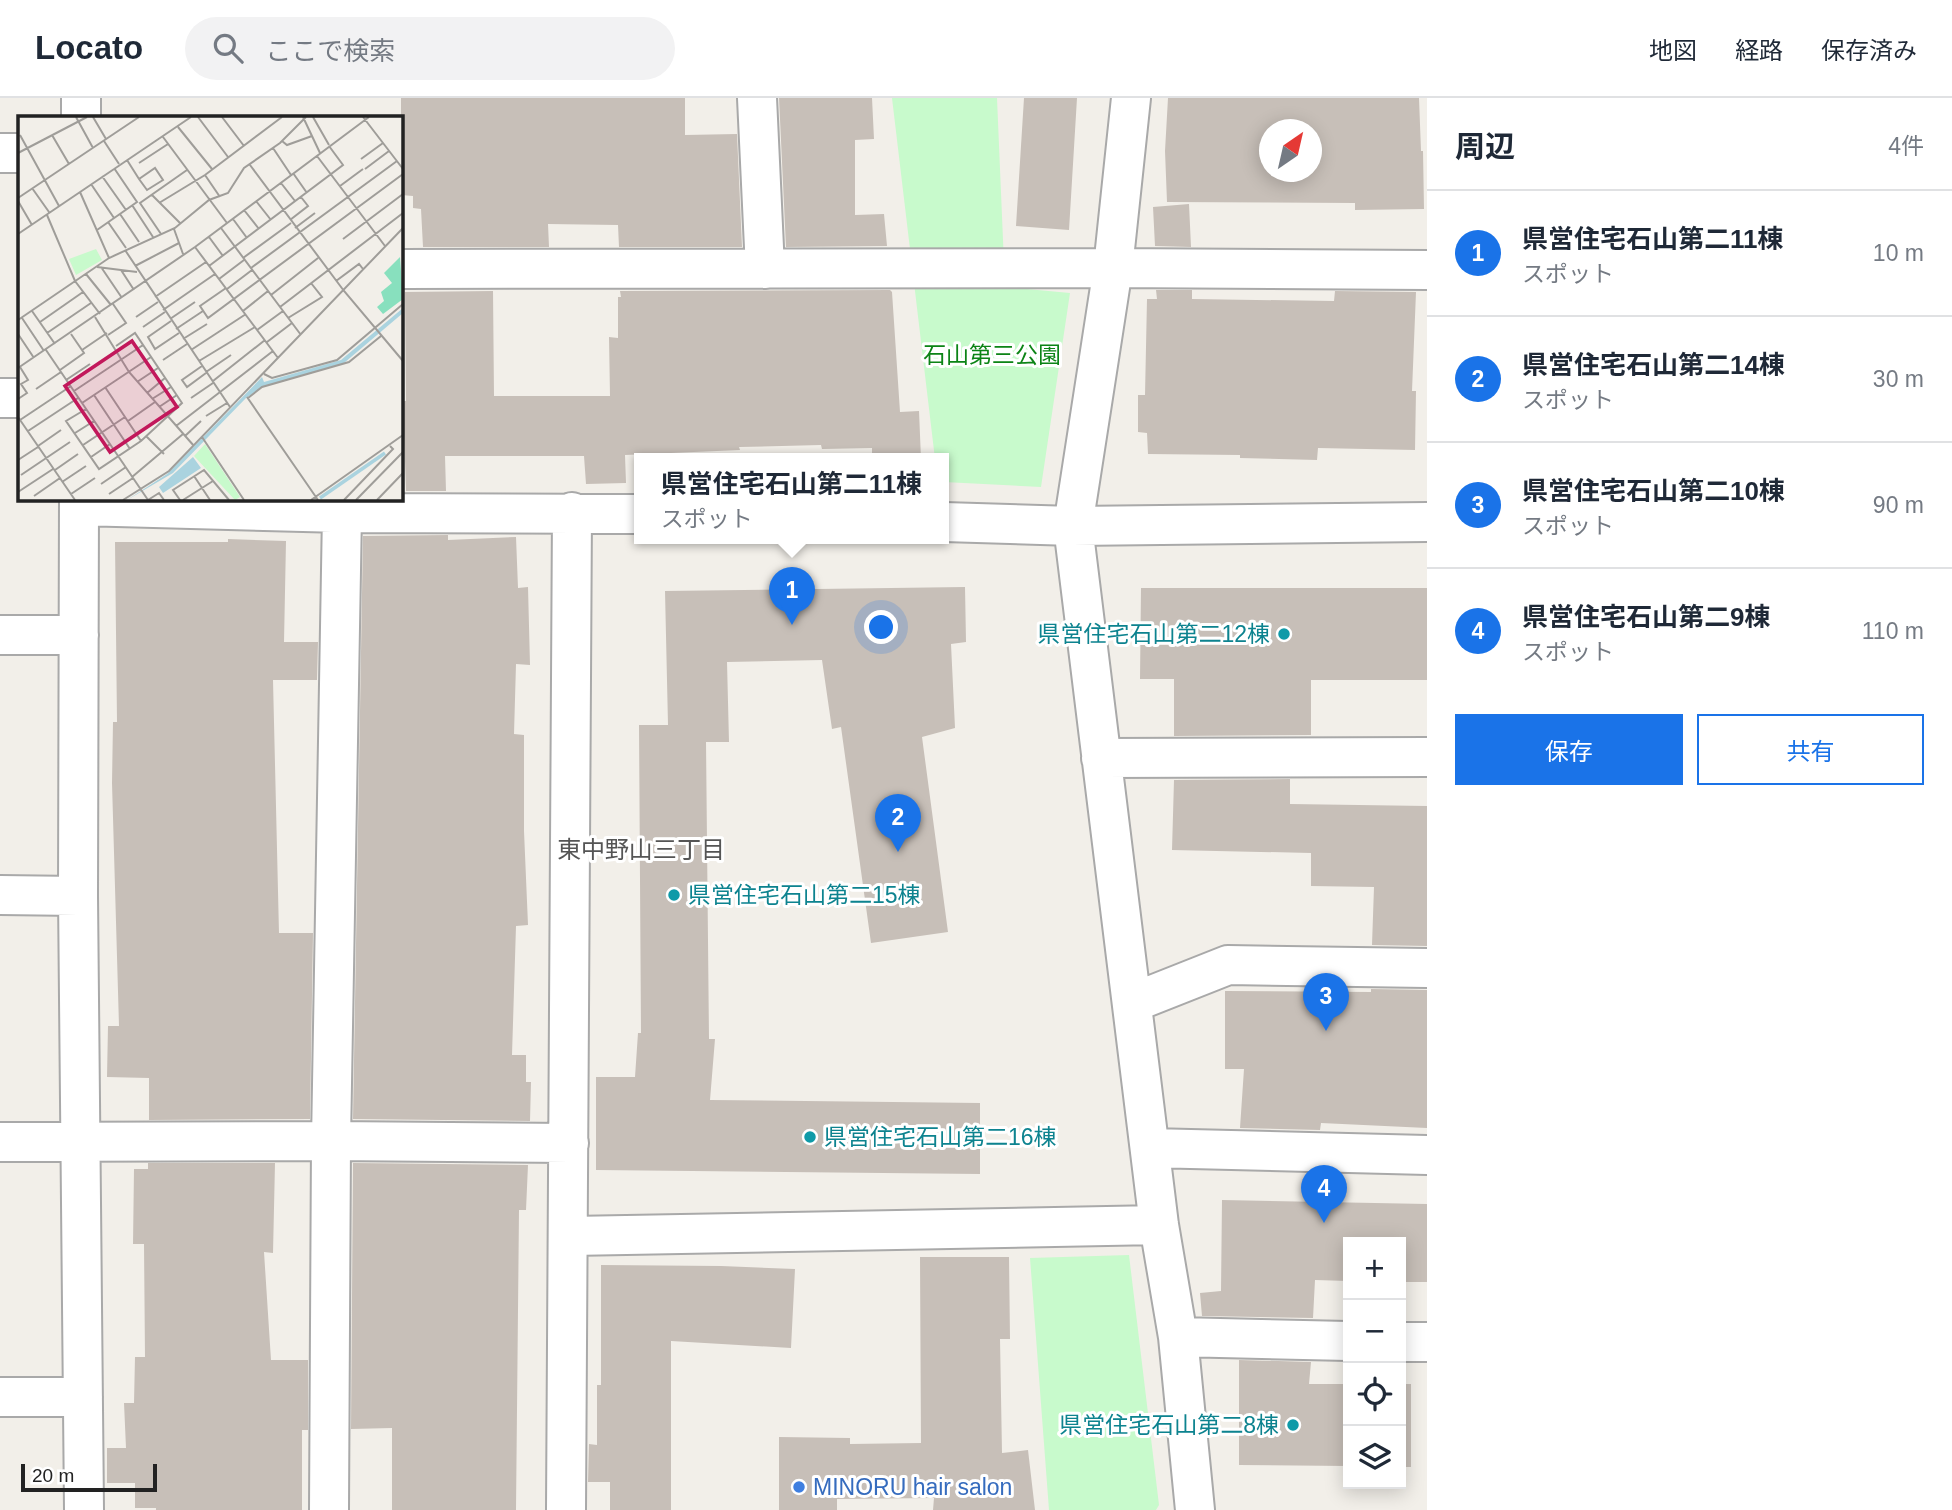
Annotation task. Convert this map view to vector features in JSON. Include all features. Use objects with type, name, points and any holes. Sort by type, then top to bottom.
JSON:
[{"type":"street","points":[[80,98],[81,116]]},
{"type":"street","points":[[757,98],[765,269]]},
{"type":"street","points":[[1131,98],[1113,268],[1073,526],[1159,1225],[1178,1337],[1195,1510]]},
{"type":"street","points":[[0,153],[18,153]]},
{"type":"street","points":[[402,269],[1427,270]]},
{"type":"street","points":[[0,398],[18,398]]},
{"type":"street","points":[[84,1510],[79,1142],[79,502],[342,513],[634,514]]},
{"type":"street","points":[[329,1510],[331,1141],[342,513]]},
{"type":"street","points":[[566,1510],[570,1236],[572,513]]},
{"type":"street","points":[[949,522],[1073,526],[1427,522]]},
{"type":"street","points":[[0,635],[79,635]]},
{"type":"street","points":[[1101,758],[1427,757]]},
{"type":"street","points":[[0,895],[78,896]]},
{"type":"street","points":[[1132,1003],[1228,965],[1427,968]]},
{"type":"street","points":[[0,1142],[569,1143]]},
{"type":"street","points":[[1150,1148],[1427,1155]]},
{"type":"street","points":[[570,1236],[1159,1225]]},
{"type":"street","points":[[1178,1337],[1343,1341]]},
{"type":"street","points":[[1406,1342],[1427,1342]]},
{"type":"street","points":[[0,1397],[83,1397]]},
{"type":"green space","name":"石山第三公園","points":[[892,98],[997,98],[1005,287],[1070,293],[1041,487],[949,482],[949,453],[934,453]]},
{"type":"green space","points":[[1129,1255],[1159,1505],[1156,1510],[1049,1510],[1030,1258]]},
{"type":"building","points":[[401,98],[685,98],[685,135],[737,134],[742,247],[619,247],[618,225],[548,224],[549,247],[423,247],[421,209],[413,208],[413,196],[402,195]]},
{"type":"building","points":[[779,98],[872,98],[874,139],[855,140],[855,215],[884,214],[887,246],[786,247]]},
{"type":"building","points":[[1024,98],[1077,98],[1069,230],[1016,226]]},
{"type":"building","points":[[1168,98],[1419,98],[1424,209],[1355,210],[1355,203],[1167,202],[1165,151]]},
{"type":"building","points":[[1189,204],[1191,247],[1155,246],[1153,207]]},
{"type":"building","points":[[890,290],[900,412],[919,411],[921,453],[872,453],[872,448],[822,449],[821,445],[634,453],[625,455],[626,483],[586,484],[584,456],[445,456],[446,491],[406,491],[403,401],[406,401],[405,292],[493,291],[494,396],[610,396],[609,337],[618,338],[620,291]]},
{"type":"building","points":[[1156,290],[1192,290],[1192,299],[1334,301],[1335,291],[1416,292],[1412,391],[1416,391],[1415,450],[1318,448],[1317,460],[1240,458],[1240,455],[1148,454],[1147,433],[1138,432],[1138,395],[1145,395],[1147,299],[1157,299]]},
{"type":"building","points":[[448,535],[448,540],[516,537],[518,588],[528,587],[530,665],[516,664],[514,734],[524,735],[528,925],[516,926],[512,1055],[526,1055],[526,1082],[531,1082],[530,1121],[353,1119],[363,536]]},
{"type":"building","points":[[228,539],[286,541],[284,642],[318,642],[317,680],[273,680],[279,933],[313,933],[310,1119],[149,1120],[149,1078],[107,1077],[108,1026],[119,1026],[112,783],[113,722],[117,722],[115,542],[228,542]]},
{"type":"building","points":[[965,587],[966,642],[951,644],[955,728],[922,737],[948,932],[871,943],[841,727],[832,729],[822,660],[727,662],[729,742],[706,742],[709,1039],[715,1039],[710,1100],[980,1103],[980,1174],[596,1170],[596,1077],[635,1077],[638,1033],[641,1033],[639,725],[668,725],[665,591]]},
{"type":"building","name":"県営住宅石山第二12棟","points":[[1141,588],[1427,588],[1427,680],[1311,680],[1311,735],[1174,736],[1174,679],[1140,679]]},
{"type":"building","points":[[1290,779],[1290,804],[1427,806],[1427,946],[1372,945],[1374,887],[1311,886],[1311,853],[1172,850],[1174,780]]},
{"type":"building","points":[[1371,989],[1427,990],[1427,1128],[1321,1123],[1320,1130],[1240,1128],[1244,1069],[1225,1069],[1225,991],[1371,992]]},
{"type":"building","points":[[148,1163],[275,1163],[273,1253],[264,1252],[271,1360],[308,1360],[308,1430],[302,1430],[302,1510],[135,1508],[135,1483],[107,1483],[107,1448],[126,1448],[124,1403],[134,1403],[135,1357],[145,1357],[144,1244],[133,1244],[134,1169],[148,1169]]},
{"type":"building","points":[[353,1163],[528,1165],[526,1210],[519,1210],[516,1510],[392,1510],[392,1428],[351,1429]]},
{"type":"building","points":[[1222,1200],[1427,1204],[1427,1282],[1406,1282],[1406,1237],[1343,1237],[1343,1281],[1315,1280],[1313,1318],[1202,1316],[1200,1293],[1221,1291]]},
{"type":"building","points":[[920,1257],[1009,1257],[1010,1339],[1000,1339],[1002,1453],[1028,1450],[1035,1510],[933,1510],[934,1498],[837,1499],[837,1510],[779,1510],[779,1437],[850,1438],[850,1444],[921,1443]]},
{"type":"building","points":[[601,1265],[795,1269],[791,1348],[671,1341],[671,1510],[610,1510],[610,1482],[588,1482],[589,1444],[597,1445],[597,1385],[601,1385]]},
{"type":"building","name":"県営住宅石山第二8棟","points":[[1239,1360],[1311,1362],[1309,1384],[1343,1384],[1343,1466],[1239,1465]]},
{"type":"building","points":[[1406,1384],[1411,1384],[1411,1467],[1406,1467]]},
{"type":"place","name":"県営住宅石山第二11棟","points":[[792,625]]},
{"type":"place","name":"県営住宅石山第二12棟","points":[[1284,634]]},
{"type":"place","name":"県営住宅石山第二14棟","points":[[898,852]]},
{"type":"place","name":"県営住宅石山第二15棟","points":[[674,895]]},
{"type":"place","name":"県営住宅石山第二10棟","points":[[1326,1031]]},
{"type":"place","name":"県営住宅石山第二16棟","points":[[810,1137]]},
{"type":"place","name":"県営住宅石山第二9棟","points":[[1324,1223]]},
{"type":"place","name":"県営住宅石山第二8棟","points":[[1293,1425]]},
{"type":"place","name":"MINORU hair salon","points":[[799,1487]]},
{"type":"district","name":"東中野山三丁目","points":[[641,850]]}]
